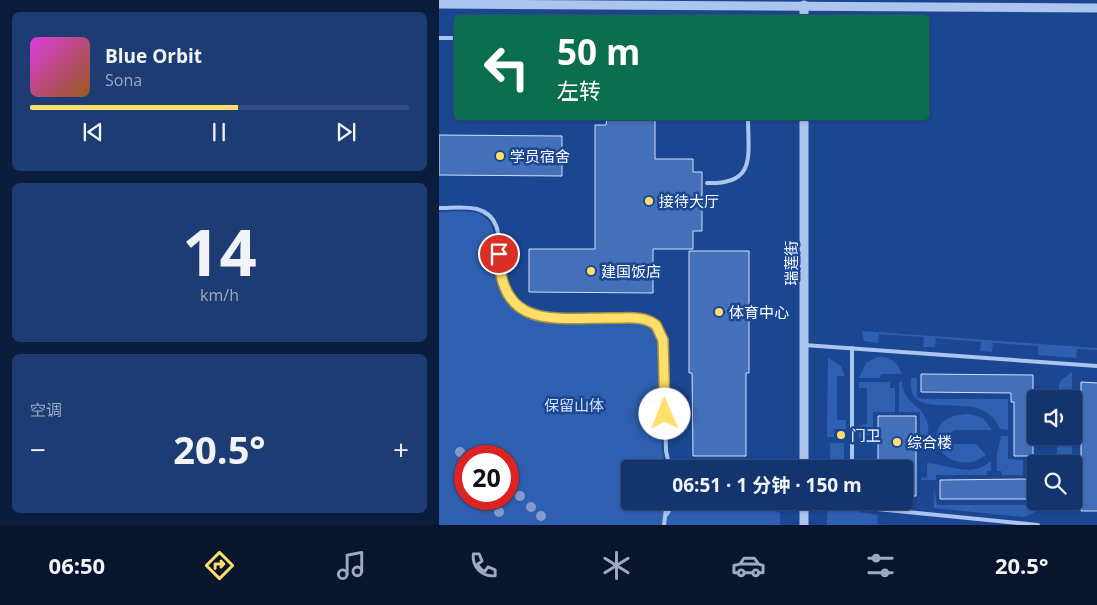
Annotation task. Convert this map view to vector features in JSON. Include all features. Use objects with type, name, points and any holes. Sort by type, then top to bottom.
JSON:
[{"type":"street","points":[[439,4],[583,2],[1097,8]]},
{"type":"street","points":[[804,5],[804,15]]},
{"type":"street","name":"瑞莲街","points":[[804,460],[805,120]]},
{"type":"street","points":[[804,510],[804,525]]},
{"type":"lane","points":[[439,38],[454,38]]},
{"type":"lane","points":[[707,184],[730,182],[743,172],[748,158],[748,120]]},
{"type":"lane","points":[[439,208],[478,209],[491,217],[499,231],[501,283],[520,308],[544,317],[638,318],[656,325],[663,340],[667,460]]},
{"type":"lane","points":[[805,345],[1097,366]]},
{"type":"lane","points":[[852,348],[852,460]]},
{"type":"lane","points":[[664,525],[669,510]]},
{"type":"lane","points":[[896,510],[1038,525]]},
{"type":"green space","name":"保留山体","points":[[439,212],[473,212],[488,220],[493,230],[495,242],[499,286],[506,300],[519,312],[534,318],[552,321],[629,321],[644,324],[656,331],[659,342],[662,451],[664,460],[621,460],[621,510],[774,511],[780,513],[780,525],[439,525]]},
{"type":"green space","points":[[862,331],[1097,348],[1097,350],[1077,349],[1076,358],[1038,355],[1038,346],[993,343],[992,352],[980,351],[981,342],[936,338],[935,347],[923,347],[924,337],[879,334],[878,343],[864,341]]},
{"type":"green space","points":[[877,357],[886,357],[893,360],[902,374],[881,374],[880,378],[859,378],[866,363]]},
{"type":"green space","points":[[828,358],[841,366],[845,376],[837,376],[837,420],[846,420],[846,429],[834,429],[834,437],[827,437]]},
{"type":"green space","points":[[1072,372],[1072,390],[1058,390],[1060,381]]},
{"type":"green space","points":[[911,378],[917,378],[917,397],[922,399],[1008,399],[1008,430],[1000,429],[991,415],[978,409],[962,406],[932,405],[920,401],[912,393]]},
{"type":"green space","points":[[859,382],[890,382],[890,388],[895,388],[895,412],[873,412],[873,435],[867,435],[867,444],[859,444],[859,425],[867,424],[867,388],[859,388]]},
{"type":"green space","points":[[899,382],[902,382],[903,389],[909,400],[921,411],[927,421],[930,449],[927,449],[927,435],[920,435],[920,412],[899,412]]},
{"type":"green space","points":[[970,414],[983,418],[992,430],[954,430],[940,444],[937,444],[936,436],[940,425],[950,418]]},
{"type":"green space","points":[[1001,436],[1008,436],[1008,459],[1023,460],[1023,475],[1002,475],[1001,471],[997,471],[997,454]]},
{"type":"green space","points":[[830,443],[844,443],[844,460],[830,460]]},
{"type":"green space","points":[[948,444],[976,444],[986,455],[975,461],[957,461],[946,456],[941,451]]},
{"type":"green space","points":[[1057,445],[1072,445],[1072,455],[1057,455]]},
{"type":"green space","points":[[991,461],[991,471],[987,471],[987,475],[936,475],[936,480],[921,480],[921,478],[927,477],[927,463],[968,470],[983,466]]},
{"type":"green space","points":[[934,489],[937,505],[1027,505],[1027,510],[1037,510],[1024,517],[934,508]]},
{"type":"green space","points":[[827,510],[857,510],[878,515],[877,524],[885,525],[827,525]]},
{"type":"building","name":"接待大厅","points":[[607,120],[655,120],[655,159],[693,159],[693,172],[702,172],[702,231],[693,231],[693,249],[653,249],[653,293],[529,292],[529,249],[595,249],[595,125],[606,125]]},
{"type":"building","name":"学员宿舍","points":[[439,135],[562,136],[562,176],[439,175]]},
{"type":"building","name":"体育中心","points":[[689,251],[749,251],[749,373],[746,373],[746,456],[693,456],[692,373],[689,373]]},
{"type":"building","points":[[921,374],[1033,375],[1033,390],[1027,390],[1027,445],[1033,445],[1033,455],[1014,456],[1014,402],[1011,402],[1011,393],[921,392]]},
{"type":"building","points":[[1081,382],[1098,383],[1098,511],[1081,511]]},
{"type":"building","name":"综合楼","points":[[878,416],[916,416],[916,496],[913,496],[913,460],[878,460]]},
{"type":"building","points":[[1027,479],[1027,499],[940,499],[940,480]]},
{"type":"place","name":"学员宿舍","points":[[500,156]]},
{"type":"place","name":"接待大厅","points":[[649,201]]},
{"type":"place","name":"建国饭店","points":[[591,271]]},
{"type":"place","name":"体育中心","points":[[719,312]]},
{"type":"place","name":"门卫","points":[[841,435]]},
{"type":"place","name":"综合楼","points":[[897,442]]},
{"type":"route","points":[[499,254],[501,283],[505,290],[520,308],[536,316],[638,318],[651,321],[656,325],[663,340],[665,414]]}]
